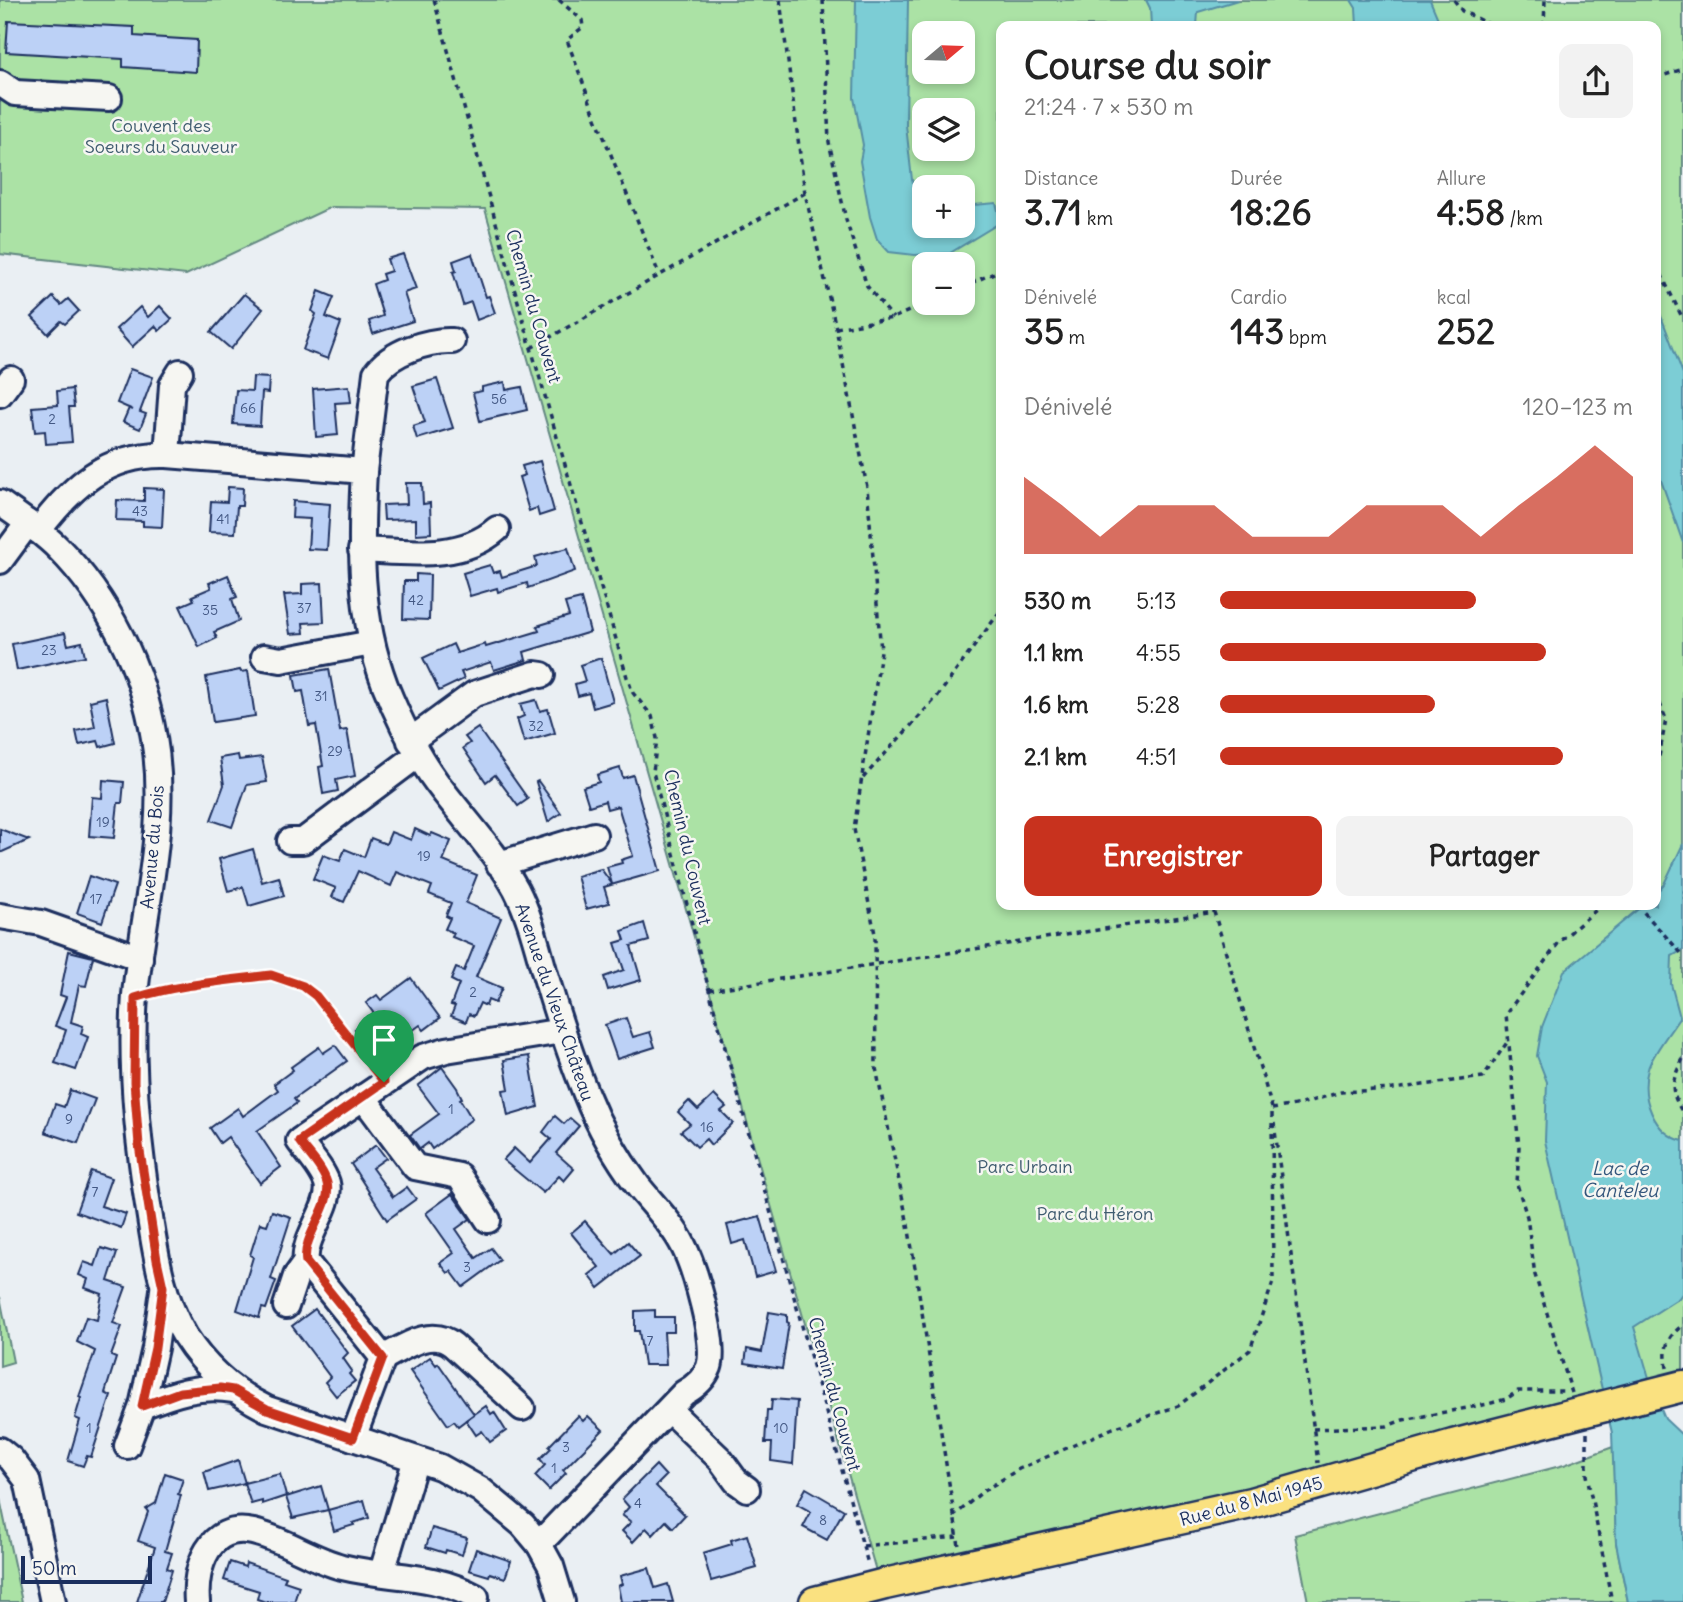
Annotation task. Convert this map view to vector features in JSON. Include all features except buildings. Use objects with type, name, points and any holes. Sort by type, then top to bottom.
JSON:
[{"type":"main road","name":"Rue du 8 Mai 1945","points":[[869,1594],[1251,1503],[1453,1445],[1679,1394]]},
{"type":"main road","name":"Rue du 8 Mai 1945","points":[[815,1602],[1117,1546],[1237,1517],[1399,1472],[1585,1414]]},
{"type":"street","points":[[0,83],[15,93],[109,98]]},
{"type":"street","name":"Avenue du Vieux Château","points":[[452,341],[442,341],[399,353],[385,362],[376,373],[364,471],[361,550],[363,585],[372,643],[384,682],[414,748],[517,892],[526,912],[562,1031],[586,1095],[613,1149],[683,1245],[693,1268],[706,1324],[676,1402],[539,1544]]},
{"type":"street","points":[[167,455],[172,385],[180,372]]},
{"type":"street","points":[[0,561],[71,490],[95,474],[131,458],[167,455],[364,471]]},
{"type":"street","name":"Avenue du Bois","points":[[0,502],[67,558],[113,624],[133,663],[150,719],[157,759],[159,814],[135,998],[134,1082],[139,1145],[157,1260],[163,1287],[185,1336],[204,1361],[233,1390],[267,1409],[440,1467],[481,1490],[523,1525],[539,1544],[551,1566],[562,1602]]},
{"type":"street","points":[[361,550],[439,552],[488,537],[497,529]]},
{"type":"street","points":[[264,657],[281,660],[372,643]]},
{"type":"street","points":[[290,842],[303,841],[474,694],[535,674],[542,675]]},
{"type":"street","points":[[499,864],[594,835]]},
{"type":"street","points":[[0,916],[41,923],[140,958]]},
{"type":"street","points":[[286,1306],[296,1276],[306,1262],[306,1250],[327,1189],[324,1177],[299,1141],[415,1061],[434,1053],[562,1031]]},
{"type":"street","points":[[363,1097],[415,1167],[459,1176],[488,1220]]},
{"type":"street","points":[[306,1262],[383,1358]]},
{"type":"street","name":"Avenue du Bois","points":[[127,1446],[142,1406],[155,1348],[163,1287]]},
{"type":"street","points":[[353,1438],[383,1358],[426,1338],[441,1337],[453,1345],[522,1408]]},
{"type":"street","name":"Avenue du Bois","points":[[142,1406],[168,1395],[193,1390],[233,1390]]},
{"type":"street","points":[[676,1402],[736,1481],[747,1489]]},
{"type":"street","points":[[0,1450],[11,1459],[27,1480],[53,1602]]},
{"type":"street","points":[[382,1572],[416,1459]]},
{"type":"street","points":[[197,1602],[197,1577],[206,1551],[216,1540],[239,1531],[259,1534],[329,1563],[363,1571],[438,1581],[477,1597]]},
{"type":"path","name":"Chemin du Couvent","points":[[434,0],[626,677],[633,693],[652,716],[657,738],[653,772],[709,990],[863,1546],[869,1594]]},
{"type":"path","points":[[559,0],[582,20],[583,27],[567,40],[647,248],[660,275]]},
{"type":"path","points":[[780,0],[805,193],[836,328],[867,487],[881,651],[854,829],[875,934],[876,1068],[909,1230],[960,1550]]},
{"type":"path","points":[[823,0],[829,142],[846,220],[867,286],[893,318]]},
{"type":"path","points":[[1454,0],[1462,11],[1483,21]]},
{"type":"path","points":[[1544,21],[1545,0]]},
{"type":"path","points":[[1661,76],[1683,69]]},
{"type":"path","points":[[531,348],[805,193]]},
{"type":"path","points":[[975,281],[996,272]]},
{"type":"path","points":[[1661,274],[1683,319]]},
{"type":"path","points":[[836,328],[893,318],[912,310]]},
{"type":"path","points":[[861,779],[937,697],[996,617]]},
{"type":"path","points":[[1661,706],[1666,719],[1661,746]]},
{"type":"path","points":[[1596,910],[1560,941],[1506,1014],[1519,1147],[1517,1184],[1527,1217],[1535,1275],[1585,1414],[1587,1475],[1612,1602]]},
{"type":"path","points":[[1642,910],[1683,955]]},
{"type":"path","points":[[709,990],[1214,912],[1272,1108],[1321,1483]]},
{"type":"path","points":[[135,998],[198,983],[271,975],[280,977],[303,986],[316,996],[384,1082]]},
{"type":"path","points":[[1272,1108],[1300,1104],[1341,1092],[1393,1089],[1483,1077],[1509,1040]]},
{"type":"path","points":[[1683,1059],[1672,1088],[1683,1113]]},
{"type":"path","points":[[953,1517],[982,1492],[1019,1469],[1113,1427],[1178,1406],[1250,1350],[1273,1282],[1272,1108]]},
{"type":"path","points":[[1679,1394],[1664,1349],[1674,1332],[1683,1325]]},
{"type":"path","points":[[1314,1429],[1387,1426],[1403,1420],[1489,1404],[1506,1399],[1518,1391],[1585,1414]]},
{"type":"path","points":[[863,1546],[957,1536]]},
{"type":"green space","name":"Parc Urbain","points":[[0,0],[1683,0],[1683,1379],[1314,1474],[878,1578],[485,209],[331,207],[186,275],[0,254]]},
{"type":"green space","points":[[0,1297],[13,1362],[0,1366]]},
{"type":"green space","points":[[1613,1447],[1616,1543],[1628,1602],[1308,1602],[1295,1535],[1564,1465]]},
{"type":"green space","points":[[0,1499],[22,1602],[0,1602]]},
{"type":"water","points":[[856,0],[908,0],[906,125],[912,180],[912,238],[975,238],[952,252],[912,252],[912,255],[889,252],[877,239],[870,217],[860,161],[863,145],[854,98]]},
{"type":"water","points":[[1146,0],[1238,0],[1198,12],[1197,21],[1151,21],[1150,8]]},
{"type":"water","points":[[1351,0],[1430,0],[1438,19],[1442,21],[1357,21],[1356,8]]},
{"type":"water","points":[[996,203],[996,225],[975,238],[975,205]]},
{"type":"water","points":[[1661,316],[1683,374],[1683,543],[1661,480]]},
{"type":"water","name":"Lac de Canteleu","points":[[1683,844],[1683,950],[1672,956],[1671,984],[1680,1017],[1650,1064],[1646,1092],[1657,1123],[1664,1131],[1683,1141],[1683,1292],[1679,1298],[1634,1327],[1652,1388],[1665,1419],[1683,1436],[1683,1602],[1628,1602],[1616,1543],[1612,1433],[1545,1141],[1547,1082],[1537,1056],[1542,1027],[1564,971],[1637,910],[1661,910],[1661,887]]},
{"type":"route","points":[[271,975],[280,977],[303,986],[316,996],[384,1082],[299,1141],[327,1183],[327,1195],[306,1250],[306,1262],[383,1358],[353,1438],[267,1409],[233,1390],[220,1388],[180,1392],[142,1406],[155,1348],[163,1287],[139,1145],[134,1082],[135,998],[198,983],[271,975]]},
{"type":"park label","name":"Couvent des Soeurs du Sauveur","points":[[161,135]]},
{"type":"park label","name":"Parc du Héron","points":[[1095,1213]]}]
